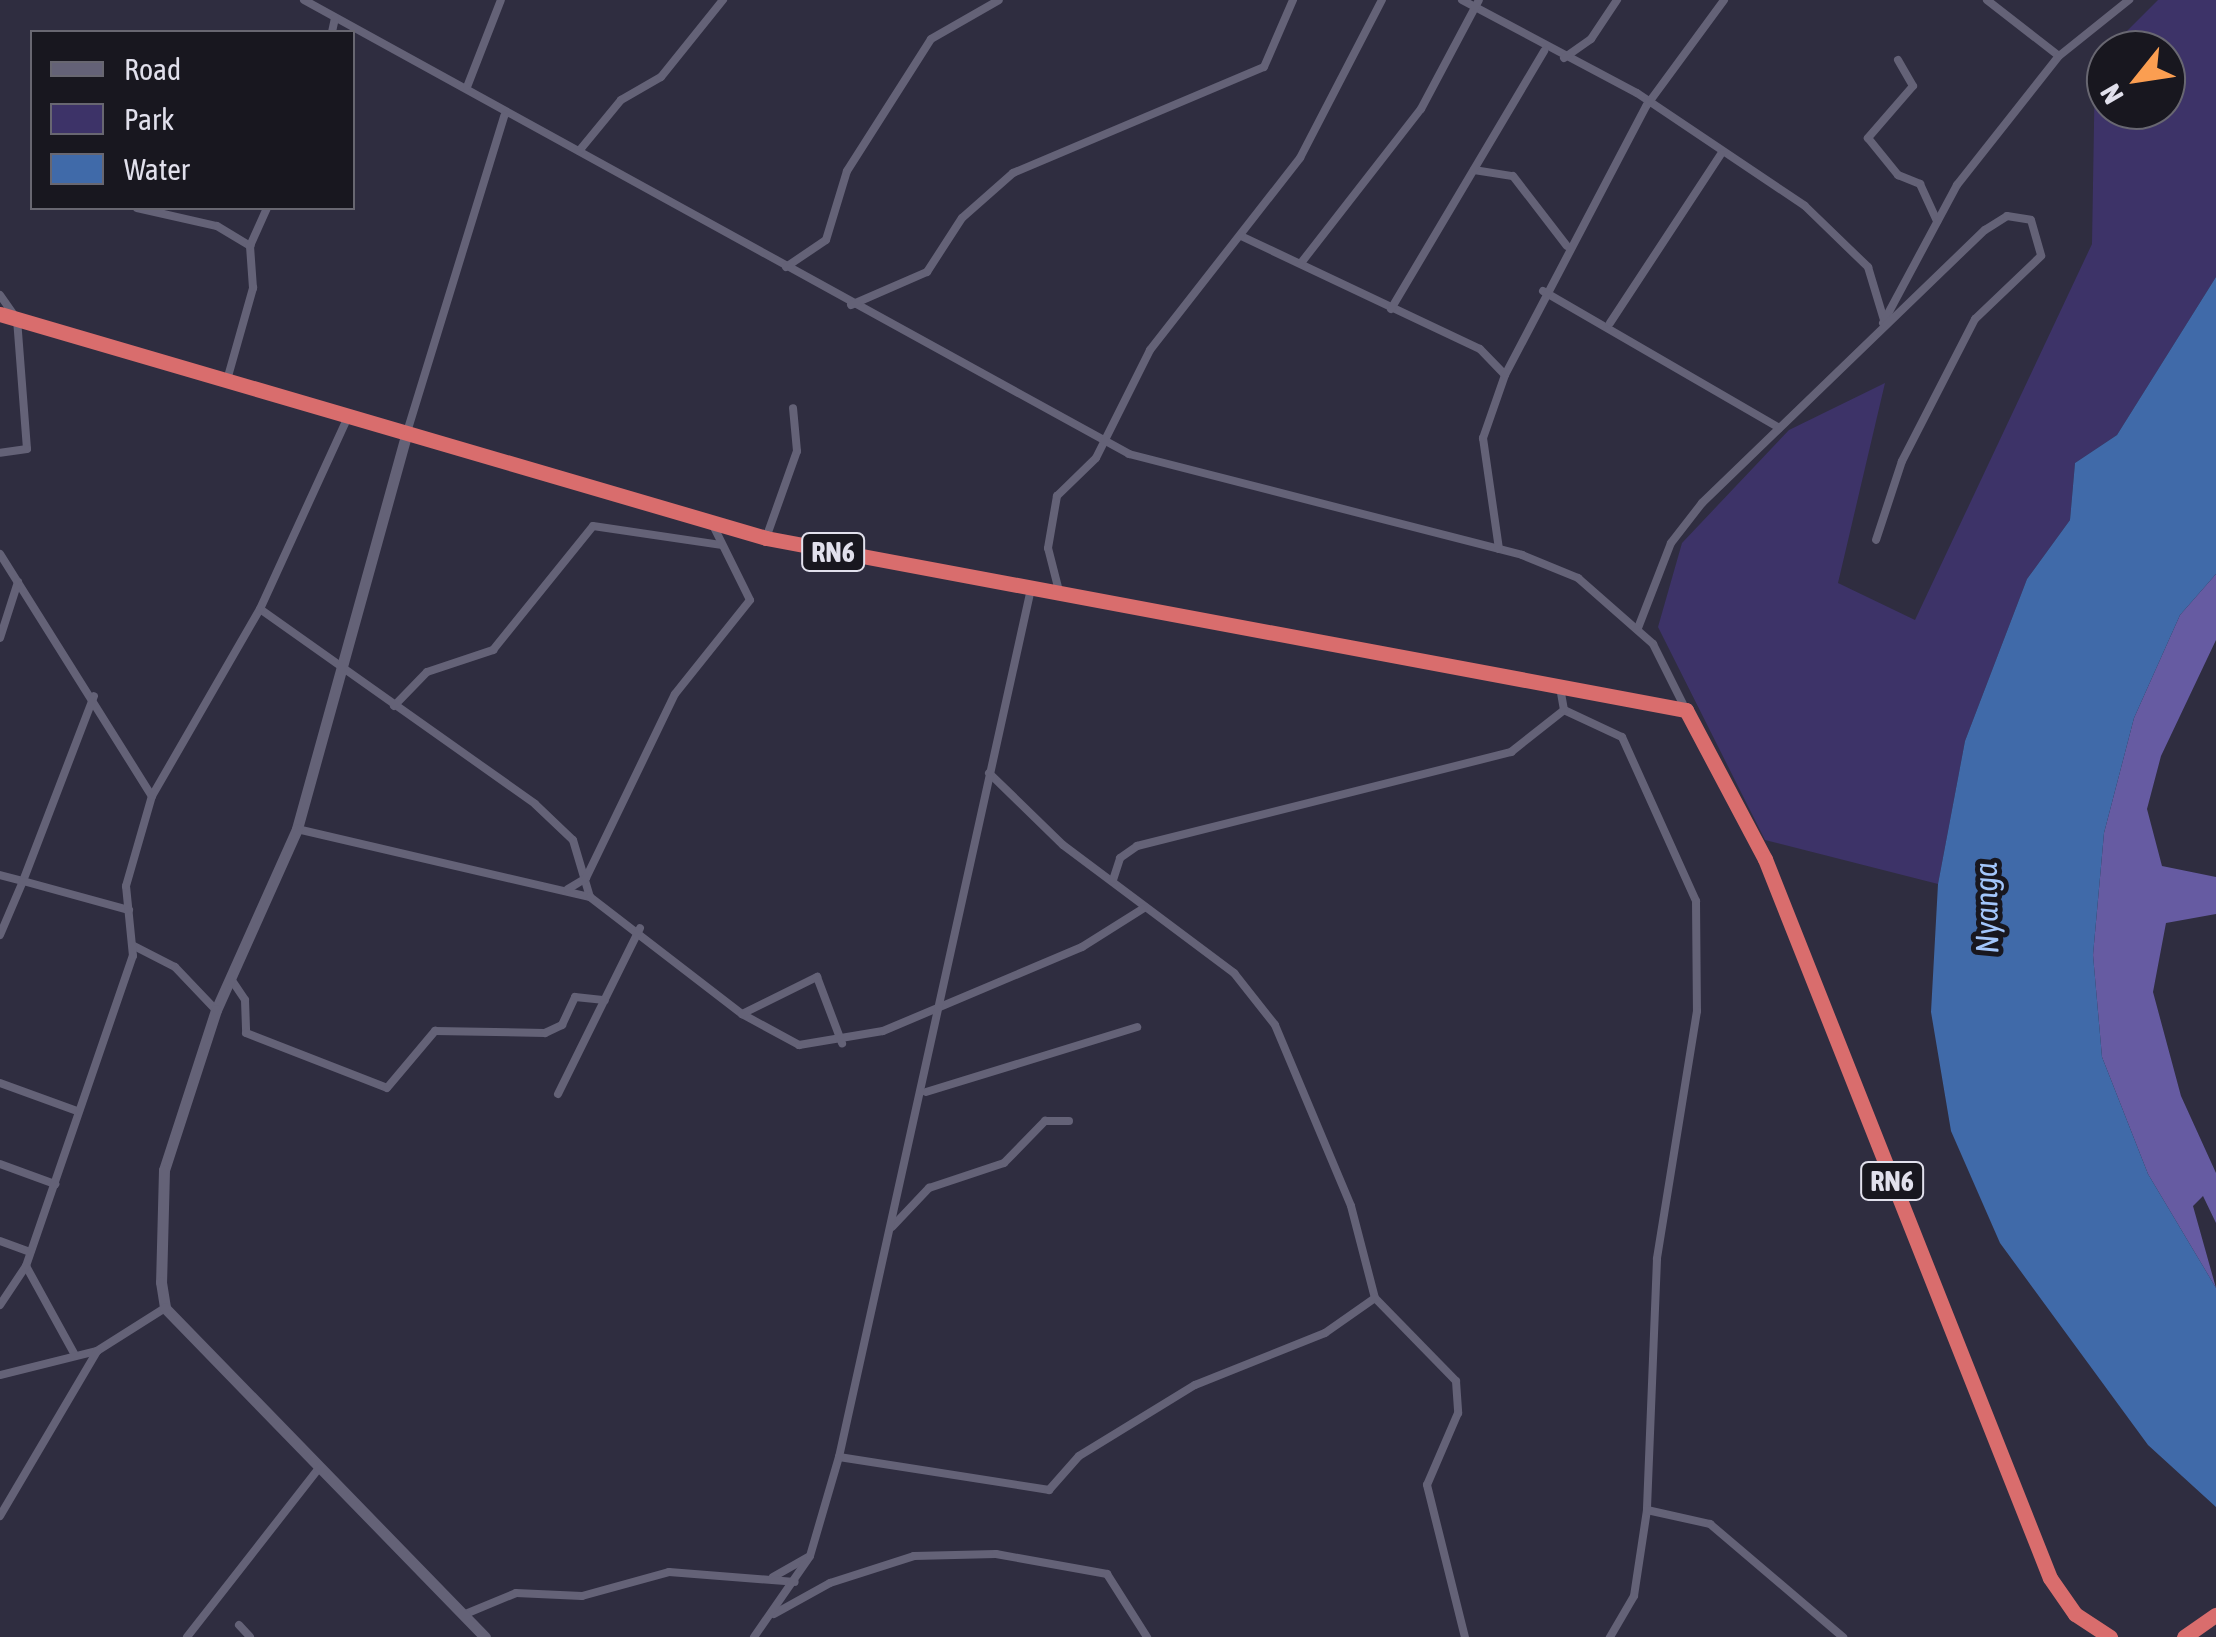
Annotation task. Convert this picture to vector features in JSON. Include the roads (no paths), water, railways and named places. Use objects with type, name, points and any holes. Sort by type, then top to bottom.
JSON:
[{"type":"highway","name":"RN6","points":[[0,314],[766,538],[1030,594],[1686,710],[1765,859],[2050,1578],[2075,1614],[2110,1637]]},
{"type":"highway","points":[[2184,1637],[2216,1615]]},
{"type":"street","points":[[304,0],[467,87],[504,116],[580,152],[1106,443],[1499,549],[1578,578],[1638,628],[1686,710]]},
{"type":"street","points":[[467,87],[501,0]]},
{"type":"street","points":[[580,152],[621,100],[661,77],[723,0]]},
{"type":"street","points":[[786,267],[826,240],[847,171],[931,39],[999,0]]},
{"type":"street","points":[[851,305],[917,280],[962,218],[1014,174],[1264,67],[1293,0]]},
{"type":"street","points":[[1062,599],[1048,548],[1057,496],[1106,443],[1150,350],[1300,158],[1382,0]]},
{"type":"street","points":[[1462,0],[1478,4],[1544,51],[1564,58],[1648,105],[1854,250],[1884,320]]},
{"type":"street","points":[[1564,58],[1591,38],[1617,0]]},
{"type":"street","points":[[1499,549],[1482,438],[1504,375],[1543,290],[1648,105],[1724,0]]},
{"type":"street","points":[[1987,0],[2058,56]]},
{"type":"street","points":[[1877,336],[1957,185],[2058,56],[2128,0]]},
{"type":"street","points":[[1301,263],[1421,109],[1478,4]]},
{"type":"street","points":[[332,30],[335,18]]},
{"type":"street","points":[[1390,309],[1544,51]]},
{"type":"street","points":[[1898,60],[1913,86],[1868,138],[1898,175],[1920,184],[1938,226]]},
{"type":"street","points":[[484,1637],[164,1308],[164,1170],[216,1010],[298,829],[407,432],[504,116]]},
{"type":"street","points":[[1610,322],[1720,154]]},
{"type":"street","points":[[1472,171],[1513,176],[1567,246]]},
{"type":"street","points":[[146,210],[217,226],[250,246]]},
{"type":"street","points":[[227,380],[253,288],[250,246],[266,210]]},
{"type":"street","points":[[1638,628],[1683,524],[1998,220],[2016,216],[2037,228],[2041,256],[1975,319],[1902,461],[1876,540]]},
{"type":"street","points":[[1241,236],[1480,350],[1504,375]]},
{"type":"street","points":[[1543,290],[1610,322],[1780,428]]},
{"type":"street","points":[[0,295],[17,319],[27,448],[0,453]]},
{"type":"street","points":[[766,538],[797,451],[793,408]]},
{"type":"street","points":[[0,1305],[26,1266],[134,946],[126,886],[152,796],[260,608],[349,415]]},
{"type":"street","points":[[568,889],[586,878],[675,694],[750,600],[712,523]]},
{"type":"street","points":[[394,706],[428,672],[493,650],[593,526],[721,545]]},
{"type":"street","points":[[0,554],[94,696],[152,796]]},
{"type":"street","points":[[0,638],[18,582]]},
{"type":"street","points":[[754,1637],[810,1556],[839,1458],[926,1092],[989,773],[1030,594]]},
{"type":"street","points":[[260,608],[595,855]]},
{"type":"street","points":[[1560,688],[1564,710]]},
{"type":"street","points":[[0,934],[94,696]]},
{"type":"street","points":[[1113,880],[1128,850],[1510,752],[1564,710]]},
{"type":"street","points":[[1564,710],[1622,737],[1696,901],[1697,1011],[1657,1260],[1647,1510],[1634,1596],[1610,1637]]},
{"type":"street","points":[[989,773],[1144,908],[1234,973],[1270,1016],[1351,1206],[1375,1298],[1456,1381],[1458,1413],[1427,1485],[1465,1637]]},
{"type":"street","points":[[298,829],[590,897],[640,928],[742,1014],[799,1044],[842,1044],[942,1006],[1082,947],[1144,908]]},
{"type":"street","points":[[573,840],[590,897]]},
{"type":"street","points":[[0,876],[129,910]]},
{"type":"street","points":[[558,1094],[640,928]]},
{"type":"street","points":[[134,946],[175,968],[216,1010]]},
{"type":"street","points":[[742,1014],[817,977],[842,1044]]},
{"type":"street","points":[[231,979],[245,1000],[246,1033],[387,1088],[435,1031],[545,1034],[562,1025],[575,997],[605,1000]]},
{"type":"street","points":[[926,1092],[1137,1027]]},
{"type":"street","points":[[0,1082],[77,1111]]},
{"type":"street","points":[[892,1227],[929,1188],[1004,1164],[1044,1121],[1069,1121]]},
{"type":"street","points":[[0,1164],[54,1184]]},
{"type":"street","points":[[0,1241],[30,1252]]},
{"type":"street","points":[[26,1266],[75,1355]]},
{"type":"street","points":[[839,1458],[1049,1490],[1078,1456],[1195,1385],[1325,1333],[1375,1298]]},
{"type":"street","points":[[0,1375],[97,1351],[164,1308]]},
{"type":"street","points":[[0,1516],[97,1351]]},
{"type":"street","points":[[186,1637],[320,1467]]},
{"type":"street","points":[[1647,1510],[1710,1524],[1843,1637]]},
{"type":"street","points":[[770,1617],[830,1583],[914,1556],[970,1552],[1100,1570],[1146,1637]]},
{"type":"street","points":[[773,1577],[810,1556]]},
{"type":"street","points":[[463,1615],[516,1593],[582,1596],[669,1572],[773,1577],[794,1582]]},
{"type":"street","points":[[240,1625],[250,1637]]},
{"type":"water","name":"Nyanga","points":[[2216,277],[2216,574],[2180,615],[2134,718],[2104,833],[2093,955],[2102,1057],[2148,1174],[2216,1288],[2216,1507],[2148,1445],[2000,1243],[1951,1131],[1931,1012],[1938,884],[1965,741],[2027,579],[2070,520],[2075,463],[2117,435]]}]
